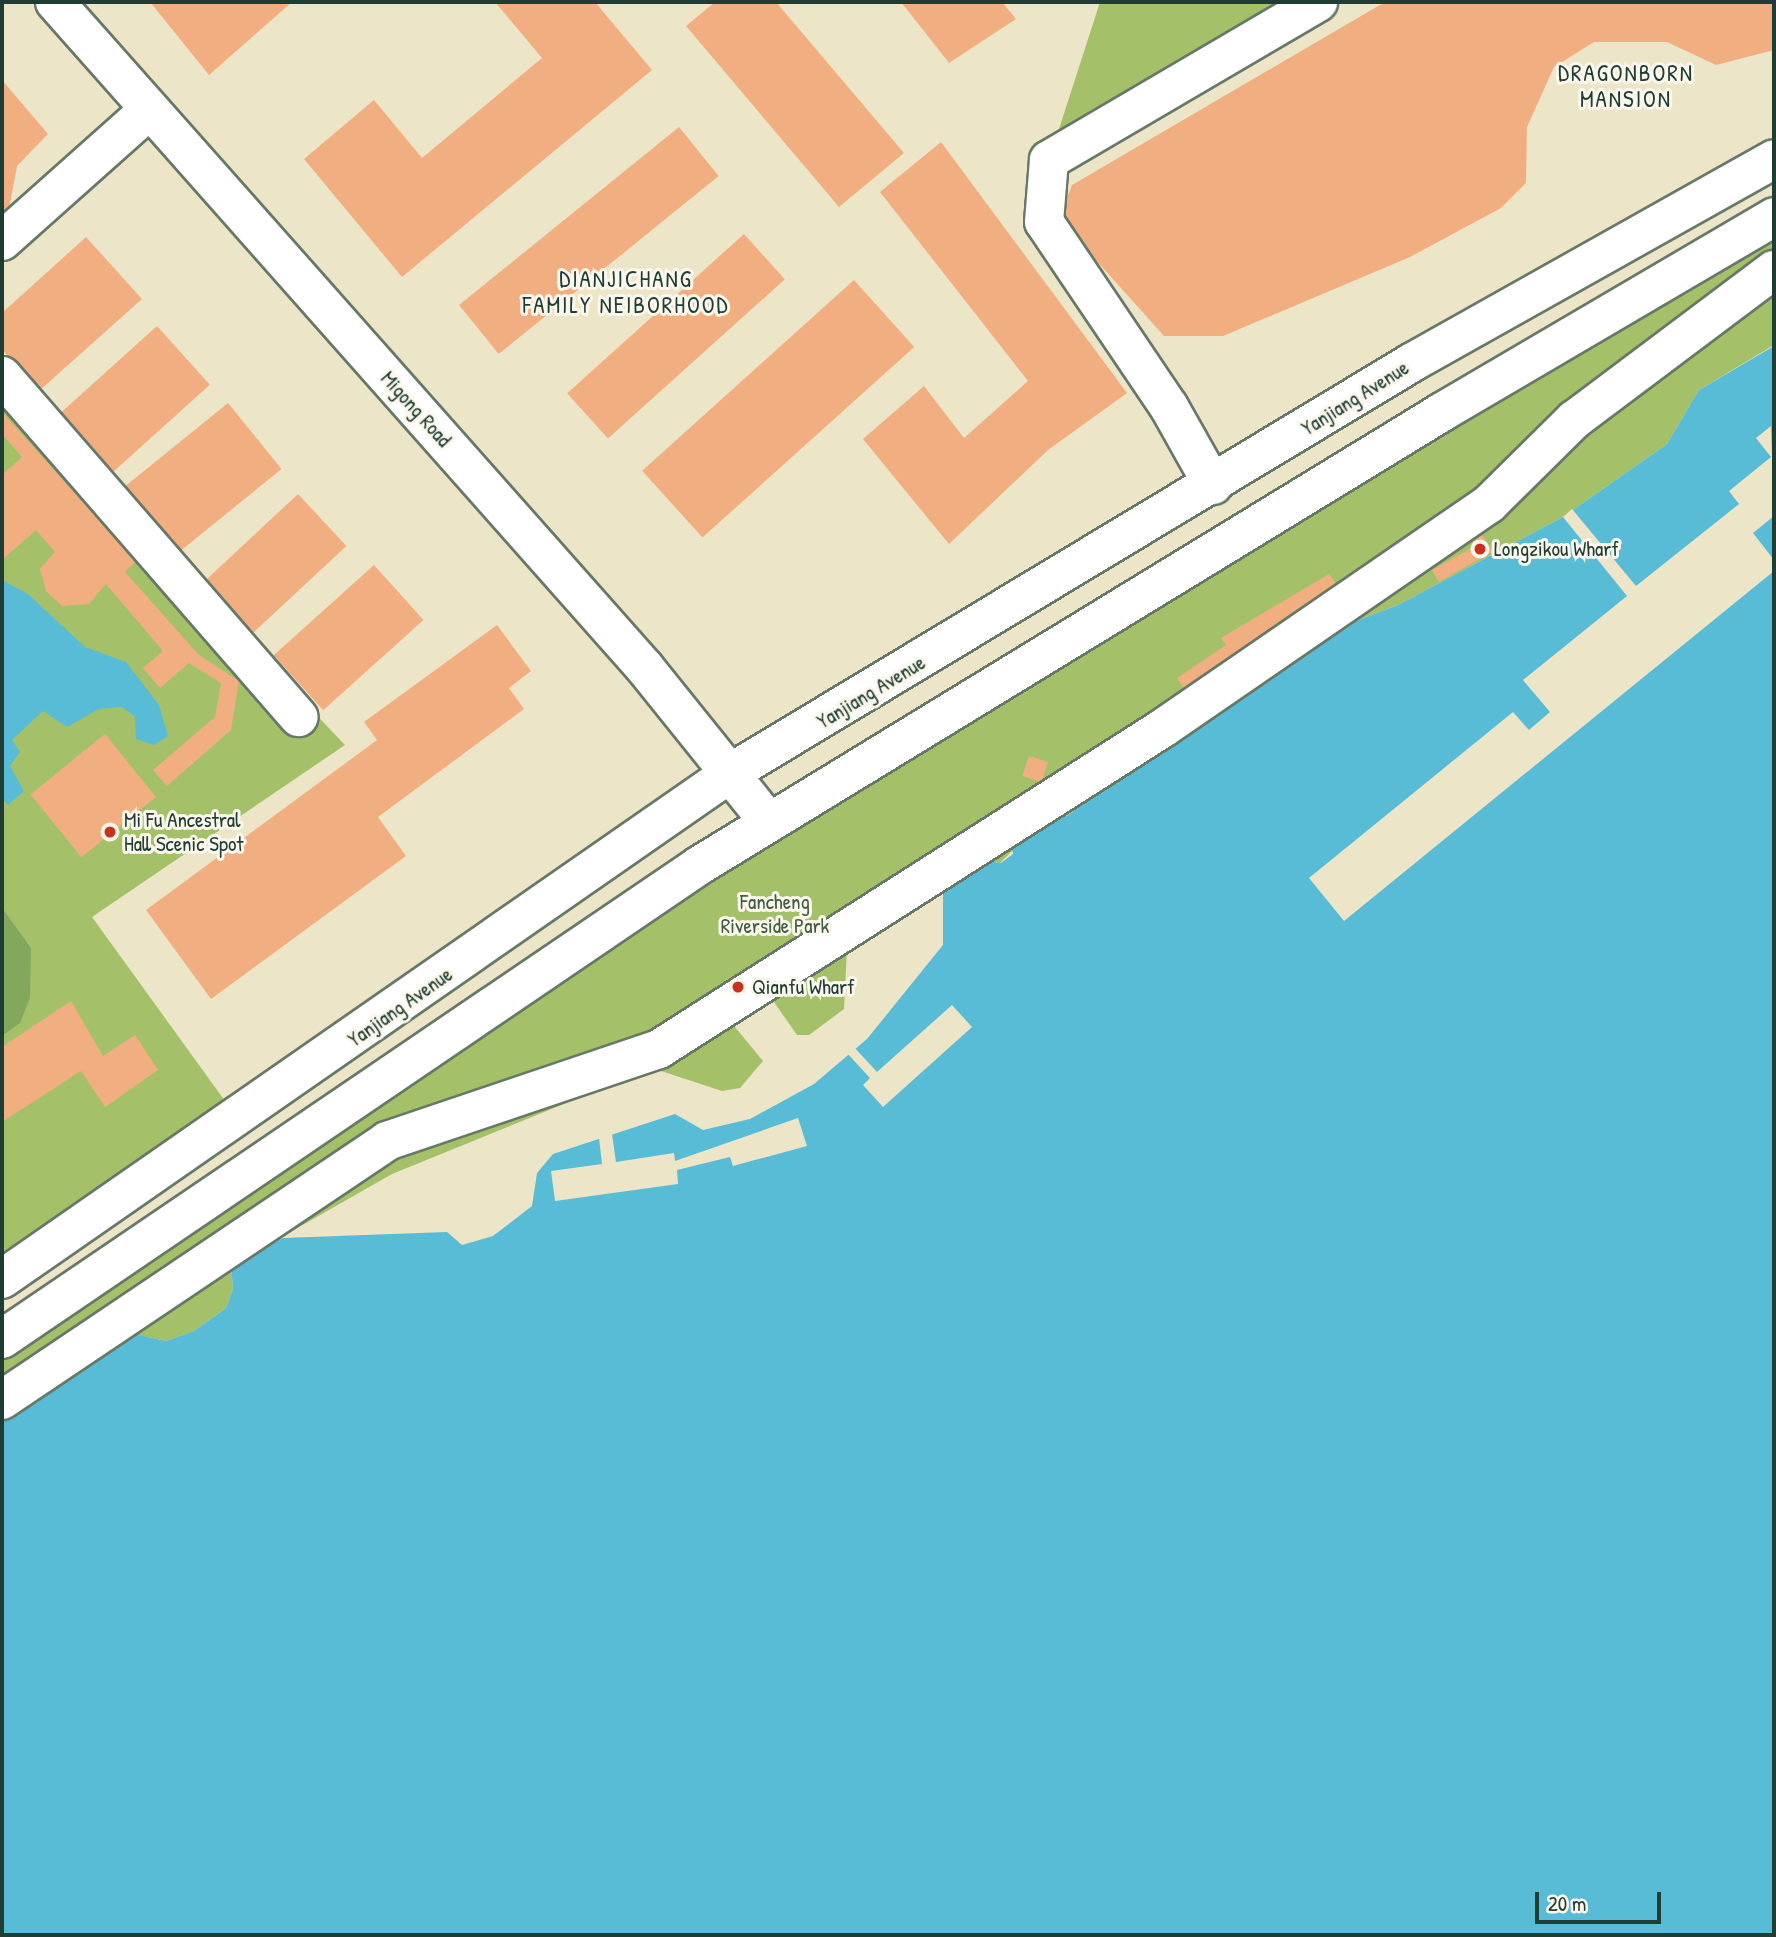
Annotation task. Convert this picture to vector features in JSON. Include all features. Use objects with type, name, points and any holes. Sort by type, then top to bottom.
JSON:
[{"type":"main road","name":"Migong Road","points":[[55,2],[733,772],[769,822]]},
{"type":"main road","points":[[1213,485],[1169,407],[1044,222],[1049,160],[1318,2]]},
{"type":"main road","points":[[2,242],[150,109]]},
{"type":"main road","name":"Yanjiang Avenue","points":[[2,1279],[733,772],[1213,485],[1411,363],[1774,159]]},
{"type":"main road","points":[[2,1339],[769,822],[1774,217]]},
{"type":"main road","points":[[2,1400],[387,1142],[659,1049],[1092,773],[1489,504],[1574,420],[1774,270]]},
{"type":"main road","points":[[2,376],[298,718]]},
{"type":"green space","points":[[1100,2],[1318,2],[1049,160]]},
{"type":"green space","name":"Fancheng Riverside Park","points":[[1774,217],[1774,345],[1699,390],[1667,444],[1563,517],[1398,605],[1291,646],[1081,806],[1066,816],[1052,811],[1000,863],[981,860],[847,949],[844,1009],[809,1035],[797,1035],[769,995],[730,1021],[763,1061],[740,1088],[722,1091],[652,1068],[392,1174],[231,1266],[233,1289],[226,1308],[194,1331],[166,1341],[129,1333],[2,1420],[2,1339],[656,894]]},
{"type":"green space","name":"Mi Fu Ancestral Hall Scenic Spot","points":[[2,384],[345,745],[92,917],[233,1112],[2,1264]]},
{"type":"green space","points":[[2,908],[31,948],[30,998],[20,1023],[2,1036]]},
{"type":"water","points":[[1774,346],[1774,1935],[2,1935],[2,1420],[130,1333],[166,1341],[194,1331],[226,1308],[233,1289],[231,1266],[283,1238],[447,1232],[462,1245],[493,1236],[532,1206],[537,1173],[553,1154],[675,1114],[703,1130],[750,1119],[814,1084],[867,1039],[943,945],[943,885],[981,860],[1001,863],[1013,854],[1010,837],[1052,811],[1067,816],[1080,806],[1079,790],[1291,646],[1398,605],[1563,517],[1667,444],[1699,390]]},
{"type":"water","points":[[2,580],[28,594],[85,647],[126,662],[159,705],[168,736],[154,745],[136,739],[135,717],[122,707],[99,709],[67,727],[43,711],[12,740],[20,752],[10,766],[24,791],[8,805],[2,798]]},
{"type":"pier","name":"Longzikou Wharf","points":[[1771,426],[1774,516],[1753,533],[1774,560],[1774,571],[1344,921],[1309,878],[1513,712],[1529,730],[1550,712],[1523,680],[1627,596],[1563,517],[1572,509],[1636,586],[1739,504],[1729,491],[1771,457],[1756,438]]},
{"type":"pier","name":"Qianfu Wharf","points":[[952,1005],[972,1027],[883,1107],[863,1085],[870,1078],[846,1052],[853,1046],[877,1072]]},
{"type":"pier","points":[[798,1118],[807,1146],[733,1166],[730,1157],[677,1170],[678,1184],[555,1201],[551,1171],[602,1164],[599,1138],[612,1134],[616,1162],[674,1153],[675,1161]]},
{"type":"building","points":[[150,2],[292,2],[209,75]]},
{"type":"building","points":[[495,2],[595,2],[652,70],[402,277],[304,159],[374,100],[422,158],[542,58]]},
{"type":"building","points":[[715,2],[776,2],[904,153],[839,207],[686,26]]},
{"type":"building","points":[[901,2],[1002,2],[1016,19],[949,63]]},
{"type":"building","points":[[1385,2],[1774,2],[1774,50],[1716,65],[1667,42],[1594,42],[1554,67],[1527,127],[1526,183],[1501,208],[1410,257],[1223,336],[1164,336],[1059,219],[1072,185]]},
{"type":"building","points":[[2,80],[48,134],[17,166],[8,214],[2,219]]},
{"type":"building","points":[[679,127],[719,176],[499,354],[459,305]]},
{"type":"building","points":[[941,142],[1127,393],[1048,450],[949,544],[863,439],[924,386],[964,438],[1028,381],[880,192]]},
{"type":"building","points":[[744,234],[785,279],[608,439],[567,393]]},
{"type":"building","points":[[86,237],[142,299],[39,391],[2,349],[2,313]]},
{"type":"building","points":[[854,280],[914,347],[702,538],[642,471]]},
{"type":"building","points":[[157,326],[210,385],[108,476],[55,418]]},
{"type":"building","points":[[228,403],[281,469],[176,555],[122,489]]},
{"type":"building","points":[[2,412],[136,561],[125,572],[199,655],[239,681],[231,730],[167,786],[153,770],[215,717],[221,683],[189,663],[160,688],[143,668],[163,651],[106,584],[89,604],[62,606],[46,591],[40,569],[55,552],[36,530],[2,560],[2,475],[22,457],[2,434]]},
{"type":"building","points":[[298,494],[346,546],[248,637],[200,585]]},
{"type":"building","name":"Longzikou Wharf","points":[[1474,521],[1492,552],[1439,582],[1432,570],[1475,546],[1464,526]]},
{"type":"building","points":[[374,565],[424,620],[323,710],[274,655]]},
{"type":"building","points":[[1329,574],[1346,597],[1192,699],[1177,678],[1226,645],[1221,638]]},
{"type":"building","points":[[497,625],[531,671],[509,688],[524,709],[378,817],[406,856],[211,999],[146,910],[377,740],[364,722]]},
{"type":"building","points":[[105,734],[156,797],[81,857],[30,794]]},
{"type":"building","points":[[1029,756],[1048,762],[1042,782],[1023,776]]},
{"type":"building","points":[[71,1001],[103,1056],[135,1035],[158,1070],[105,1107],[81,1071],[2,1122],[2,1047]]},
{"type":"place","name":"Longzikou Wharf","points":[[1480,549]]},
{"type":"place","name":"Mi Fu Ancestral Hall Scenic Spot","points":[[110,832]]},
{"type":"place","name":"Qianfu Wharf","points":[[738,987]]},
{"type":"district","name":"DRAGONBORN MANSION","points":[[1626,86]]},
{"type":"district","name":"DIANJICHANG FAMILY NEIBORHOOD","points":[[626,292]]}]
